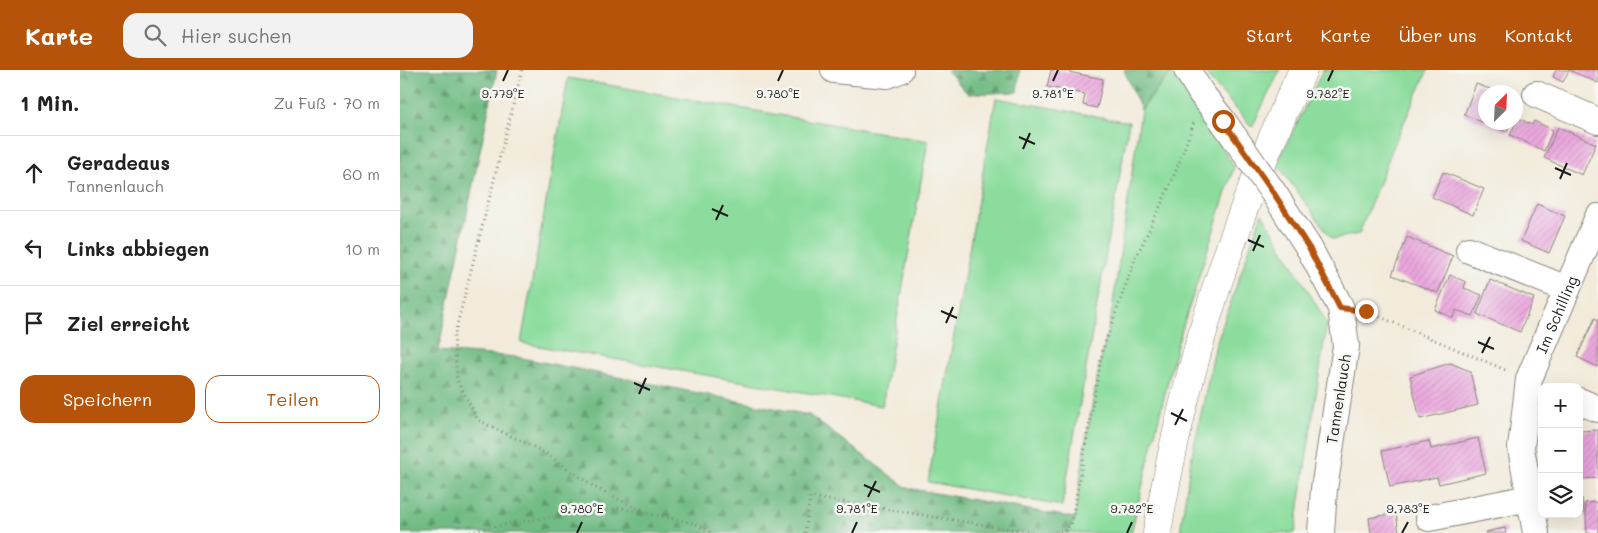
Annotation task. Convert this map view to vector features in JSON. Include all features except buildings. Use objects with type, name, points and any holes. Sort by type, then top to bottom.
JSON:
[{"type":"main road","points":[[1158,533],[1176,432],[1201,335],[1215,290],[1249,193],[1303,70]]},
{"type":"street","points":[[834,70],[887,75],[900,70]]},
{"type":"street","name":"Tannenlauch","points":[[1186,70],[1275,195],[1309,248],[1340,308],[1346,346],[1324,489],[1321,533]]},
{"type":"street","points":[[1536,94],[1598,121]]},
{"type":"street","name":"Im Schilling","points":[[1536,533],[1521,448],[1537,383],[1567,289],[1598,217]]},
{"type":"street","points":[[1469,250],[1567,289]]},
{"type":"street","points":[[1583,403],[1598,409]]},
{"type":"street","points":[[1429,518],[1530,498]]},
{"type":"path","points":[[522,70],[454,337],[457,380],[478,420],[544,452],[594,487],[648,514]]},
{"type":"path","points":[[1055,533],[1063,532],[1071,525],[1103,349],[1134,262],[1171,183],[1194,123],[1202,93]]},
{"type":"path","points":[[1340,308],[1366,311],[1537,383]]},
{"type":"path","points":[[805,533],[810,497],[1035,533]]},
{"type":"path","points":[[465,533],[524,521],[621,508],[693,523],[713,533]]},
{"type":"green space","points":[[400,70],[497,70],[438,351],[517,357],[809,415],[907,488],[1075,518],[1067,533],[400,533]]},
{"type":"green space","points":[[947,70],[1020,70],[1017,92],[968,94]]},
{"type":"green space","points":[[1124,70],[1173,70],[1141,110]]},
{"type":"green space","points":[[1173,70],[1176,70],[1234,167],[1176,348],[1131,533],[1067,533],[1075,518],[1085,445],[1100,363],[1111,318],[1141,110]]},
{"type":"green space","points":[[1202,70],[1280,70],[1252,127]]},
{"type":"green space","points":[[1323,70],[1428,70],[1395,142],[1359,234],[1332,239],[1277,164]]},
{"type":"green space","points":[[568,78],[928,141],[882,406],[521,343]]},
{"type":"green space","points":[[996,98],[1129,122],[1062,506],[928,482]]},
{"type":"green space","points":[[1262,213],[1327,323],[1295,533],[1180,533],[1190,465],[1216,344]]},
{"type":"route","points":[[1223,121],[1275,195],[1309,248],[1340,308],[1366,311]]}]
